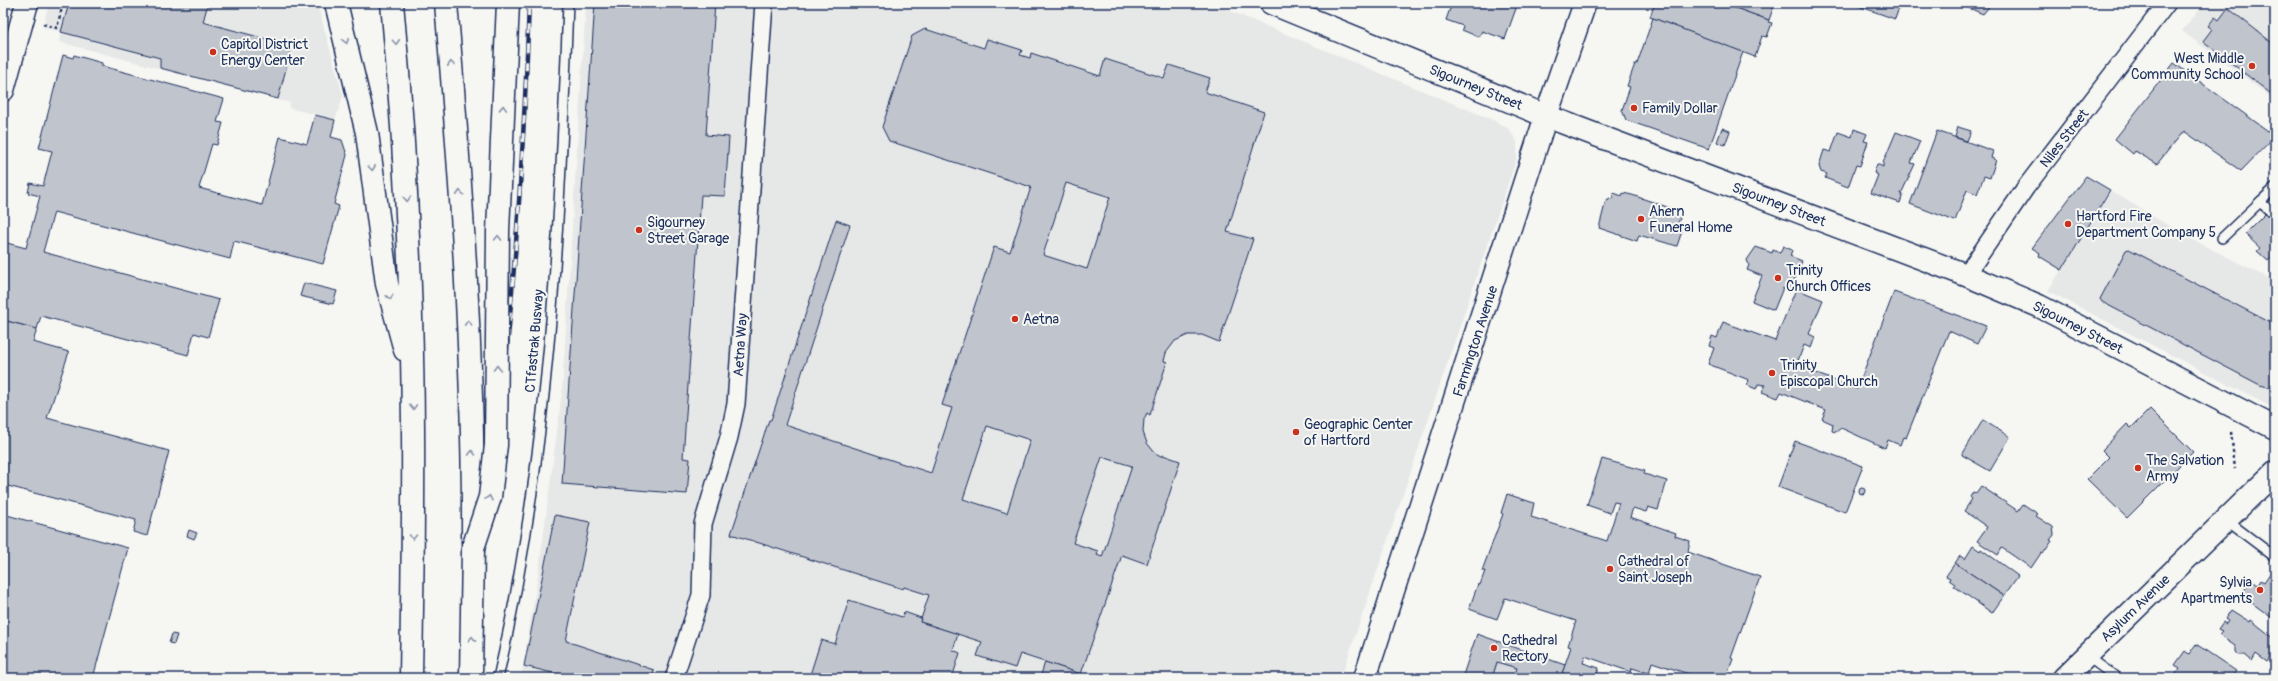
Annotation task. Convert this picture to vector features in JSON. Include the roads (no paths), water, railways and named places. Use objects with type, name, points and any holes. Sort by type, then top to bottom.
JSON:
[{"type":"main road","points":[[3,90],[26,3]]},
{"type":"main road","points":[[336,3],[367,133],[387,284],[401,339],[412,368]]},
{"type":"main road","points":[[392,3],[405,169],[412,368],[414,478],[411,678]]},
{"type":"main road","points":[[446,3],[467,300],[472,442],[473,548],[471,678]]},
{"type":"main road","points":[[473,548],[490,497],[496,452],[498,230],[508,3]]},
{"type":"main road","name":"Sigourney Street","points":[[1271,3],[1546,116],[1966,275],[2039,306],[2275,428]]},
{"type":"main road","name":"Farmington Avenue","points":[[1365,678],[1546,116],[1585,3]]},
{"type":"main road","name":"Asylum Avenue","points":[[2064,678],[2275,472]]},
{"type":"street","name":"Aetna Way","points":[[674,678],[701,595],[703,524],[729,437],[737,400],[764,3]]},
{"type":"street","name":"Niles Street","points":[[1966,275],[2026,187],[2167,3]]},
{"type":"lane","name":"CTfastrak Busway","points":[[498,678],[517,583],[544,394],[559,184],[568,3]]},
{"type":"lane","points":[[2222,238],[2275,188]]},
{"type":"lane","points":[[2260,202],[2269,210]]},
{"type":"lane","points":[[2226,520],[2275,557]]},
{"type":"lane","points":[[2087,656],[2116,678]]},
{"type":"railway","points":[[460,678],[484,544],[508,341],[519,206],[529,3]]},
{"type":"place","name":"Capitol District Energy Center","points":[[213,52]]},
{"type":"place","name":"West Middle Community School","points":[[2252,66]]},
{"type":"place","name":"Family Dollar","points":[[1634,108]]},
{"type":"place","name":"Ahern Funeral Home","points":[[1641,219]]},
{"type":"place","name":"Hartford Fire Department Company 5","points":[[2068,224]]},
{"type":"place","name":"Sigourney Street Garage","points":[[639,230]]},
{"type":"place","name":"Trinity Church Offices","points":[[1778,278]]},
{"type":"place","name":"Aetna","points":[[1015,319]]},
{"type":"place","name":"Trinity Episcopal Church","points":[[1772,373]]},
{"type":"place","name":"Geographic Center of Hartford","points":[[1296,432]]},
{"type":"place","name":"The Salvation Army","points":[[2138,468]]},
{"type":"place","name":"Cathedral of Saint Joseph","points":[[1610,569]]},
{"type":"place","name":"Sylvia Apartments","points":[[2260,590]]},
{"type":"place","name":"Cathedral Rectory","points":[[1494,648]]}]
